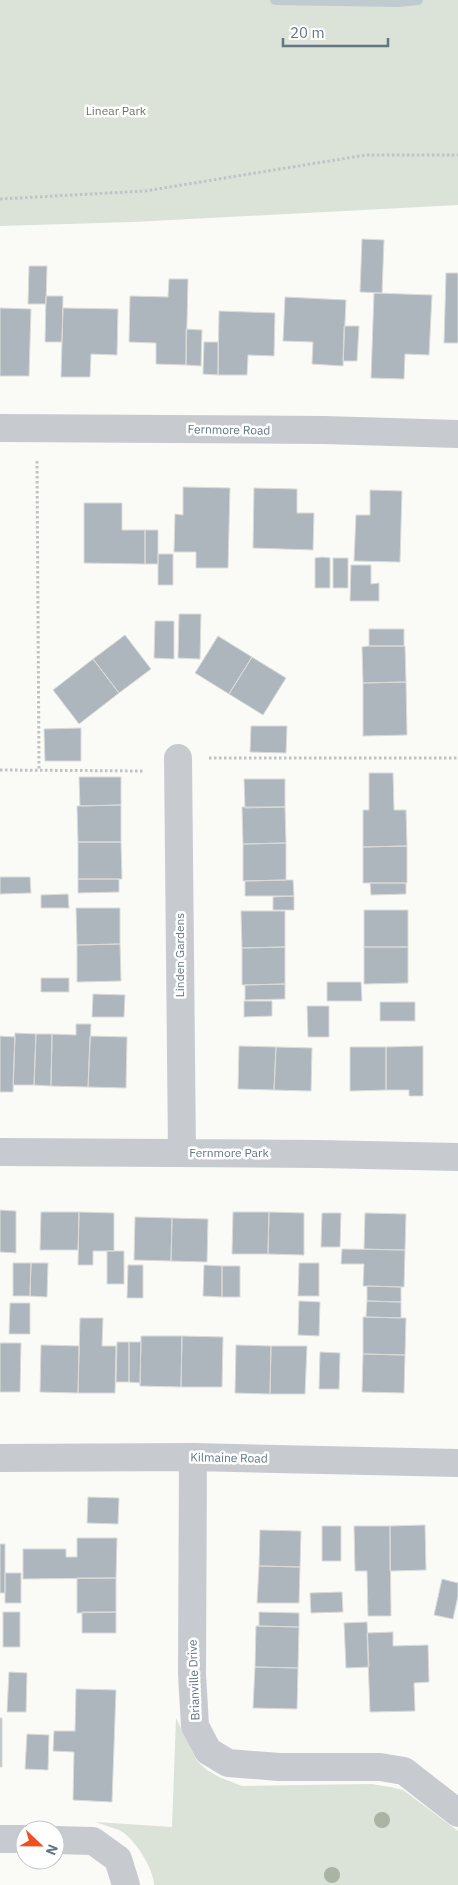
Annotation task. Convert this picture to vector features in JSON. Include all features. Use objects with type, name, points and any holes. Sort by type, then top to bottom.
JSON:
[{"type":"street","name":"Fernmore Road","points":[[0,428],[458,434]]},
{"type":"street","name":"Linden Gardens","points":[[178,765],[182,1153]]},
{"type":"street","name":"Fernmore Park","points":[[0,1152],[338,1154],[458,1157]]},
{"type":"street","name":"Kilmaine Road","points":[[0,1458],[193,1457],[458,1463]]},
{"type":"street","name":"Brianville Drive","points":[[193,1457],[192,1674],[195,1726],[208,1751],[228,1762],[279,1767],[380,1767],[404,1771],[458,1813]]},
{"type":"street","points":[[0,1839],[15,1840]]},
{"type":"street","points":[[65,1840],[93,1841],[118,1859],[126,1885]]},
{"type":"path","points":[[0,199],[145,191],[366,155],[458,155]]},
{"type":"path","points":[[36,428],[39,770]]},
{"type":"path","points":[[0,770],[458,758]]},
{"type":"green space","name":"Linear Park","points":[[0,0],[458,0],[458,205],[133,222],[0,226]]},
{"type":"green space","points":[[176,1718],[197,1761],[219,1777],[242,1786],[371,1784],[403,1790],[458,1831],[458,1885],[154,1885],[147,1862],[131,1839],[119,1830],[96,1822],[172,1827]]},
{"type":"building","points":[[362,239],[384,240],[382,293],[360,292]]},
{"type":"building","points":[[29,266],[47,266],[46,304],[28,304]]},
{"type":"building","points":[[446,273],[458,273],[458,343],[444,343]]},
{"type":"building","points":[[169,279],[188,279],[186,365],[156,364],[156,343],[129,342],[130,296],[168,297]]},
{"type":"building","points":[[374,293],[432,295],[429,355],[405,354],[404,379],[371,378]]},
{"type":"building","points":[[46,296],[63,296],[62,342],[45,342]]},
{"type":"building","points":[[285,297],[346,300],[343,366],[312,364],[313,342],[283,341]]},
{"type":"building","points":[[0,308],[31,309],[29,376],[0,376]]},
{"type":"building","points":[[63,308],[118,309],[117,355],[91,354],[90,377],[61,377]]},
{"type":"building","points":[[219,311],[275,313],[274,356],[248,355],[247,375],[218,375]]},
{"type":"building","points":[[344,326],[359,326],[357,361],[343,361]]},
{"type":"building","points":[[186,329],[202,330],[201,366],[186,365]]},
{"type":"building","points":[[204,342],[218,342],[218,375],[203,374]]},
{"type":"building","points":[[183,487],[230,488],[228,568],[196,568],[196,552],[174,552],[175,514],[183,515]]},
{"type":"building","points":[[254,488],[297,489],[297,513],[314,513],[313,550],[253,548]]},
{"type":"building","points":[[370,490],[402,491],[400,562],[354,561],[356,515],[370,515]]},
{"type":"building","points":[[84,503],[122,503],[122,530],[145,530],[145,564],[84,563]]},
{"type":"building","points":[[145,530],[158,530],[158,564],[145,564]]},
{"type":"building","points":[[158,554],[173,554],[173,585],[158,585]]},
{"type":"building","points":[[315,558],[330,558],[330,588],[315,588]]},
{"type":"building","points":[[333,558],[348,558],[348,588],[333,588]]},
{"type":"building","points":[[351,565],[371,565],[371,584],[379,583],[379,601],[350,601]]},
{"type":"building","points":[[179,614],[201,614],[200,659],[178,658]]},
{"type":"building","points":[[155,621],[174,621],[174,659],[154,658]]},
{"type":"building","points":[[369,629],[404,629],[404,646],[369,646]]},
{"type":"building","points":[[125,635],[151,669],[119,693],[93,659]]},
{"type":"building","points":[[218,636],[252,657],[229,694],[195,673]]},
{"type":"building","points":[[405,646],[406,682],[363,683],[362,647]]},
{"type":"building","points":[[252,657],[286,678],[263,715],[229,694]]},
{"type":"building","points":[[93,659],[119,693],[79,724],[53,690]]},
{"type":"building","points":[[406,682],[407,735],[363,736],[363,683]]},
{"type":"building","points":[[251,726],[287,726],[286,753],[250,752]]},
{"type":"building","points":[[81,728],[81,761],[45,761],[44,729]]},
{"type":"building","points":[[369,773],[393,773],[394,810],[406,810],[407,846],[363,847],[363,810],[369,810]]},
{"type":"building","points":[[79,777],[121,777],[121,805],[80,806]]},
{"type":"building","points":[[244,779],[285,779],[285,807],[245,808]]},
{"type":"building","points":[[121,805],[121,842],[78,842],[77,806]]},
{"type":"building","points":[[242,807],[285,807],[286,843],[243,844]]},
{"type":"building","points":[[78,842],[121,842],[122,879],[78,879]]},
{"type":"building","points":[[286,843],[286,880],[243,881],[243,844]]},
{"type":"building","points":[[407,846],[407,883],[363,883],[363,847]]},
{"type":"building","points":[[0,877],[30,877],[31,893],[0,894]]},
{"type":"building","points":[[78,879],[119,879],[119,892],[78,893]]},
{"type":"building","points":[[293,880],[294,896],[245,896],[245,881]]},
{"type":"building","points":[[370,883],[406,883],[406,894],[371,895]]},
{"type":"building","points":[[68,894],[69,908],[41,908],[41,895]]},
{"type":"building","points":[[294,896],[294,910],[273,910],[273,897]]},
{"type":"building","points":[[76,908],[120,908],[120,944],[77,945]]},
{"type":"building","points":[[364,910],[408,910],[408,947],[364,947]]},
{"type":"building","points":[[241,911],[285,911],[285,947],[242,948]]},
{"type":"building","points":[[120,944],[121,981],[77,982],[77,945]]},
{"type":"building","points":[[285,947],[285,984],[242,985],[242,948]]},
{"type":"building","points":[[364,947],[408,947],[408,983],[364,984]]},
{"type":"building","points":[[41,978],[69,978],[69,992],[41,992]]},
{"type":"building","points":[[327,982],[361,982],[362,1001],[327,1001]]},
{"type":"building","points":[[285,984],[285,999],[245,1000],[245,985]]},
{"type":"building","points":[[93,994],[125,995],[124,1017],[92,1017]]},
{"type":"building","points":[[244,1001],[272,1001],[272,1016],[244,1017]]},
{"type":"building","points":[[380,1002],[415,1002],[415,1021],[380,1021]]},
{"type":"building","points":[[307,1006],[329,1006],[329,1037],[308,1037]]},
{"type":"building","points":[[76,1024],[91,1024],[88,1087],[51,1086],[52,1034],[76,1035]]},
{"type":"building","points":[[15,1033],[36,1034],[34,1085],[13,1085]]},
{"type":"building","points":[[36,1034],[52,1034],[51,1086],[34,1085]]},
{"type":"building","points":[[0,1036],[15,1037],[13,1092],[0,1092]]},
{"type":"building","points":[[90,1036],[127,1037],[126,1088],[88,1087]]},
{"type":"building","points":[[239,1046],[276,1047],[274,1090],[238,1089]]},
{"type":"building","points":[[423,1046],[423,1096],[409,1096],[409,1090],[386,1090],[386,1047]]},
{"type":"building","points":[[276,1047],[312,1048],[311,1091],[274,1090]]},
{"type":"building","points":[[350,1047],[386,1047],[386,1090],[350,1091]]},
{"type":"building","points":[[0,1210],[16,1211],[16,1253],[0,1252]]},
{"type":"building","points":[[41,1212],[79,1212],[78,1250],[40,1250]]},
{"type":"building","points":[[79,1212],[114,1213],[114,1251],[93,1251],[93,1265],[78,1265]]},
{"type":"building","points":[[233,1212],[269,1212],[268,1254],[232,1254]]},
{"type":"building","points":[[269,1212],[304,1213],[304,1255],[268,1254]]},
{"type":"building","points":[[322,1213],[341,1213],[340,1247],[321,1247]]},
{"type":"building","points":[[365,1213],[406,1214],[405,1250],[364,1249]]},
{"type":"building","points":[[135,1217],[172,1218],[171,1261],[134,1260]]},
{"type":"building","points":[[172,1218],[208,1219],[207,1262],[171,1261]]},
{"type":"building","points":[[342,1249],[405,1250],[404,1287],[363,1286],[364,1264],[341,1264]]},
{"type":"building","points":[[107,1251],[124,1251],[124,1284],[107,1284]]},
{"type":"building","points":[[13,1263],[31,1263],[30,1296],[13,1296]]},
{"type":"building","points":[[31,1263],[48,1263],[47,1297],[30,1296]]},
{"type":"building","points":[[299,1263],[319,1263],[319,1296],[298,1296]]},
{"type":"building","points":[[128,1265],[143,1265],[143,1298],[127,1298]]},
{"type":"building","points":[[204,1265],[222,1266],[222,1297],[203,1296]]},
{"type":"building","points":[[222,1266],[240,1266],[240,1297],[222,1297]]},
{"type":"building","points":[[367,1286],[401,1287],[401,1302],[367,1301]]},
{"type":"building","points":[[299,1301],[320,1302],[319,1336],[298,1335]]},
{"type":"building","points":[[367,1301],[401,1302],[401,1318],[366,1317]]},
{"type":"building","points":[[10,1303],[30,1303],[30,1334],[9,1334]]},
{"type":"building","points":[[363,1317],[406,1318],[405,1355],[363,1354]]},
{"type":"building","points":[[80,1318],[103,1318],[102,1346],[116,1346],[115,1393],[78,1393]]},
{"type":"building","points":[[141,1336],[182,1336],[181,1387],[140,1386]]},
{"type":"building","points":[[182,1336],[223,1337],[222,1387],[181,1387]]},
{"type":"building","points":[[117,1342],[129,1342],[129,1382],[116,1382]]},
{"type":"building","points":[[129,1342],[141,1342],[140,1383],[129,1382]]},
{"type":"building","points":[[0,1343],[21,1343],[20,1392],[0,1392]]},
{"type":"building","points":[[41,1345],[79,1346],[78,1393],[40,1392]]},
{"type":"building","points":[[236,1345],[271,1346],[270,1394],[235,1393]]},
{"type":"building","points":[[271,1346],[307,1346],[305,1394],[270,1394]]},
{"type":"building","points":[[320,1352],[340,1353],[339,1389],[319,1389]]},
{"type":"building","points":[[363,1354],[405,1355],[404,1393],[362,1392]]},
{"type":"building","points":[[88,1497],[119,1498],[118,1524],[87,1523]]},
{"type":"building","points":[[425,1525],[426,1570],[390,1571],[390,1526]]},
{"type":"building","points":[[322,1526],[341,1526],[341,1561],[322,1561]]},
{"type":"building","points":[[354,1526],[390,1526],[391,1616],[368,1616],[367,1571],[355,1571]]},
{"type":"building","points":[[260,1530],[301,1531],[300,1567],[259,1566]]},
{"type":"building","points":[[77,1538],[117,1538],[116,1578],[23,1579],[23,1549],[66,1549],[66,1557],[77,1557]]},
{"type":"building","points":[[0,1544],[5,1544],[5,1593],[0,1593]]},
{"type":"building","points":[[259,1566],[300,1567],[299,1603],[257,1603]]},
{"type":"building","points":[[5,1573],[21,1573],[21,1603],[5,1603]]},
{"type":"building","points":[[77,1578],[116,1578],[116,1612],[77,1613]]},
{"type":"building","points":[[442,1579],[458,1583],[458,1596],[453,1619],[434,1615]]},
{"type":"building","points":[[342,1592],[343,1612],[311,1613],[310,1593]]},
{"type":"building","points":[[3,1612],[20,1612],[20,1647],[3,1647]]},
{"type":"building","points":[[82,1612],[116,1612],[116,1633],[82,1633]]},
{"type":"building","points":[[259,1612],[299,1613],[299,1627],[259,1626]]},
{"type":"building","points":[[367,1622],[369,1667],[346,1668],[344,1623]]},
{"type":"building","points":[[256,1626],[299,1627],[298,1668],[255,1667]]},
{"type":"building","points":[[393,1632],[393,1646],[428,1645],[429,1682],[414,1683],[415,1711],[370,1712],[367,1633]]},
{"type":"building","points":[[255,1667],[298,1668],[297,1709],[253,1708]]},
{"type":"building","points":[[9,1672],[27,1673],[26,1712],[7,1712]]},
{"type":"building","points":[[76,1689],[116,1690],[112,1802],[73,1800],[74,1752],[53,1751],[54,1731],[75,1731]]},
{"type":"building","points":[[0,1718],[2,1718],[2,1767],[0,1767]]},
{"type":"building","points":[[27,1734],[49,1735],[48,1770],[25,1769]]},
{"type":"waterway","points":[[275,0],[398,2],[418,0]]}]
